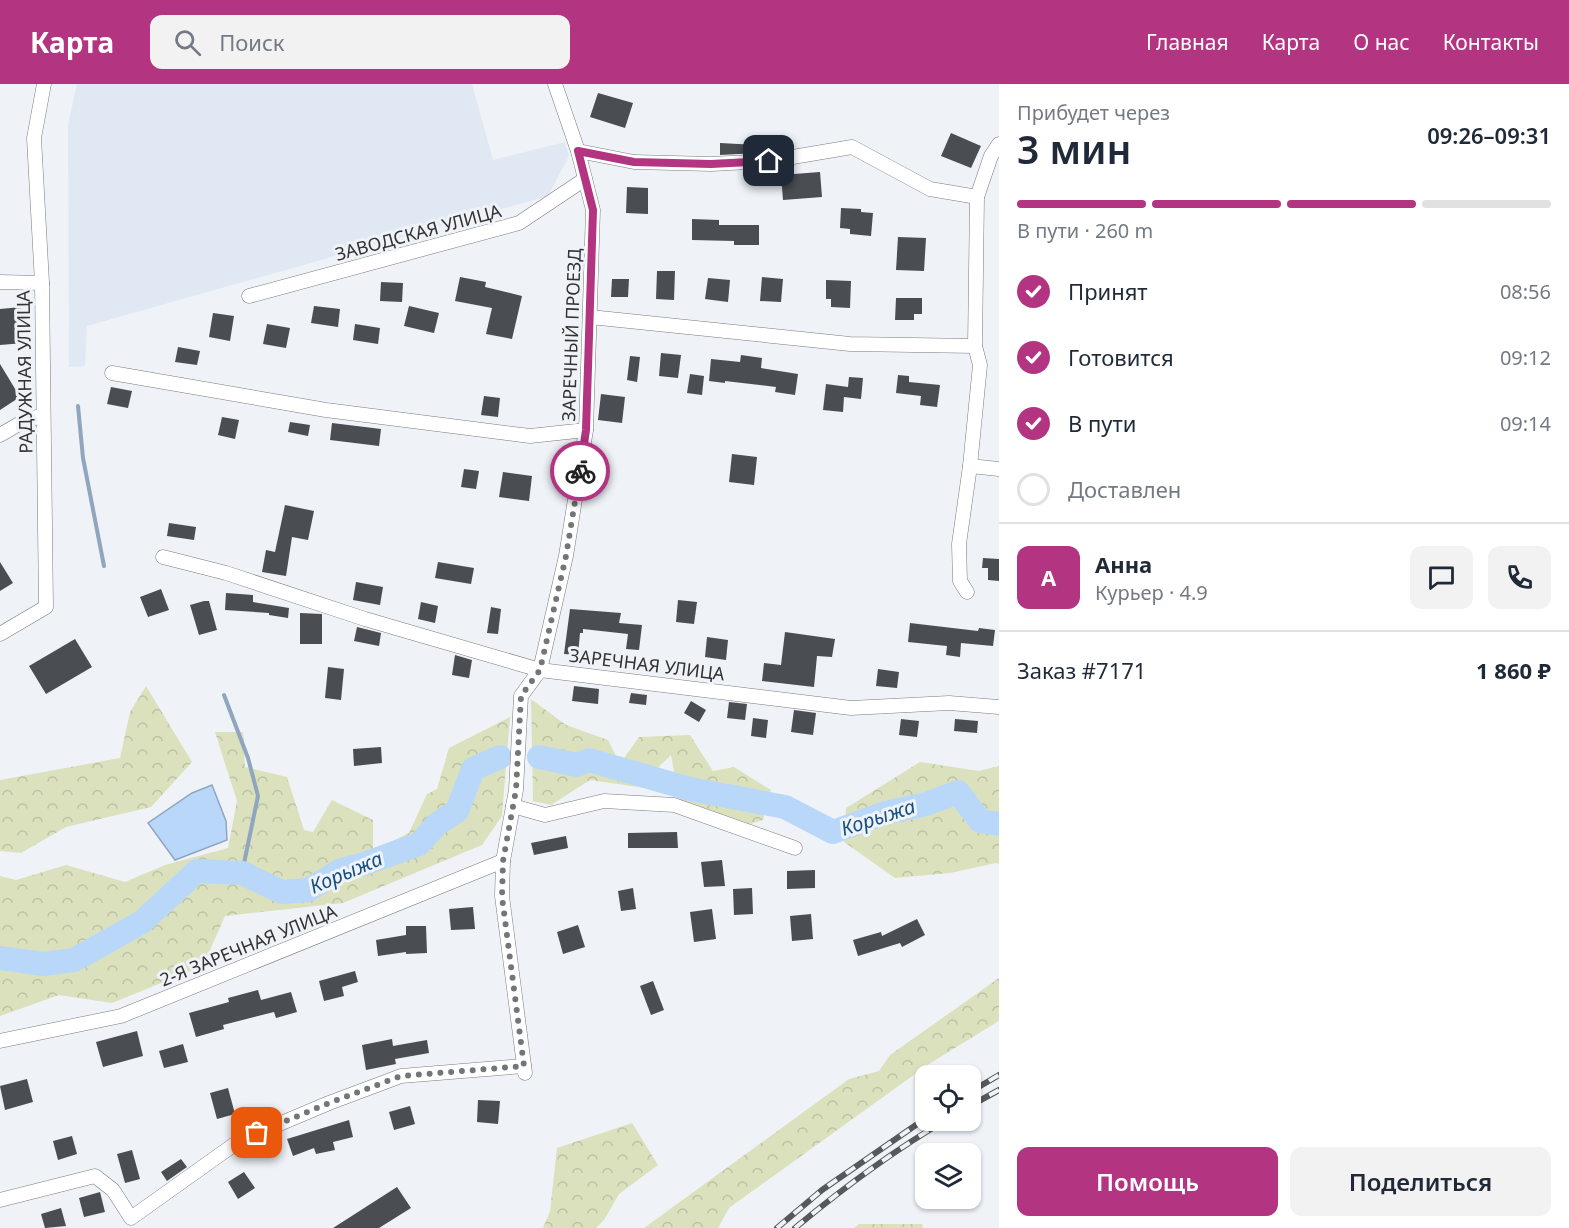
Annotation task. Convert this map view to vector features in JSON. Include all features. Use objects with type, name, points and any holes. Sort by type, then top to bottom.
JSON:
[{"type":"street","name":"РАДУЖНАЯ УЛИЦА","points":[[0,634],[46,607],[42,283],[34,138],[44,84]]},
{"type":"street","name":"ЗАРЕЧНЫЙ ПРОЕЗД","points":[[540,670],[566,556],[586,430],[593,210],[578,151],[555,84]]},
{"type":"street","points":[[967,592],[960,581],[959,544],[970,466],[980,364],[975,346],[977,197],[991,156],[999,144]]},
{"type":"street","points":[[578,151],[634,162],[711,164],[769,161],[852,147],[930,189],[977,197]]},
{"type":"street","name":"ЗАВОДСКАЯ УЛИЦА","points":[[249,296],[519,223],[585,179]]},
{"type":"street","points":[[0,282],[42,283]]},
{"type":"street","points":[[590,317],[850,344],[975,346]]},
{"type":"street","points":[[112,373],[326,410],[530,436],[586,430]]},
{"type":"street","points":[[0,435],[42,415]]},
{"type":"street","points":[[970,466],[999,469]]},
{"type":"street","name":"ЗАРЕЧНАЯ УЛИЦА","points":[[163,557],[226,573],[365,619],[540,670],[851,708],[949,703],[999,707]]},
{"type":"street","points":[[0,1200],[95,1176],[113,1190],[134,1223],[239,1141],[329,1103],[401,1076],[525,1069],[502,897],[503,861],[516,790],[521,696],[540,670]]},
{"type":"street","points":[[513,806],[545,815],[604,801],[674,805],[795,848]]},
{"type":"street","name":"2-Я ЗАРЕЧНАЯ УЛИЦА","points":[[0,1041],[121,1016],[503,861]]},
{"type":"shaded area","points":[[77,84],[472,84],[493,160],[565,142],[569,156],[548,196],[87,326],[85,366],[69,367],[68,125]]},
{"type":"green space","points":[[146,686],[192,762],[151,807],[66,827],[21,853],[0,851],[0,780],[120,758],[130,712]]},
{"type":"green space","points":[[531,699],[566,725],[608,740],[620,764],[639,737],[690,735],[713,771],[734,767],[771,790],[763,820],[750,824],[679,799],[671,755],[638,787],[590,780],[551,805],[533,801]]},
{"type":"green space","points":[[510,717],[502,816],[482,845],[343,903],[225,916],[203,966],[112,1003],[59,995],[0,1016],[0,876],[16,880],[66,865],[125,882],[165,865],[228,848],[237,801],[215,732],[243,732],[245,767],[287,777],[304,830],[313,832],[332,800],[373,820],[373,851],[409,833],[427,794],[437,789],[449,748]]},
{"type":"green space","points":[[920,762],[979,771],[999,766],[999,864],[950,873],[895,878],[844,842],[846,808]]},
{"type":"green space","points":[[999,978],[999,1020],[997,1022],[928,1065],[915,1065],[915,1074],[729,1208],[718,1228],[644,1228],[849,1079],[879,1071],[890,1055]]},
{"type":"green space","points":[[632,1123],[658,1165],[619,1194],[604,1220],[596,1228],[543,1228],[550,1211],[557,1148]]},
{"type":"green space","points":[[859,1224],[922,1224],[923,1228],[854,1228]]},
{"type":"water","points":[[212,785],[226,821],[227,840],[175,860],[148,823],[192,793]]},
{"type":"building","points":[[598,93],[633,103],[625,128],[590,117]]},
{"type":"building","points":[[951,133],[981,146],[971,168],[941,156]]},
{"type":"building","points":[[720,143],[757,145],[758,153],[720,155]]},
{"type":"building","points":[[820,172],[822,197],[783,200],[781,175]]},
{"type":"building","points":[[627,187],[648,188],[648,214],[626,213]]},
{"type":"building","points":[[841,208],[861,209],[861,212],[873,213],[871,236],[850,234],[850,229],[840,228]]},
{"type":"building","points":[[692,219],[719,220],[719,225],[759,225],[759,245],[734,245],[734,241],[692,240]]},
{"type":"building","points":[[898,237],[926,238],[924,271],[896,270]]},
{"type":"building","points":[[657,271],[675,271],[674,300],[656,299]]},
{"type":"building","points":[[460,277],[486,282],[485,287],[522,296],[512,339],[486,334],[492,308],[455,301]]},
{"type":"building","points":[[762,277],[783,279],[781,302],[760,301]]},
{"type":"building","points":[[708,278],[730,280],[728,302],[705,299]]},
{"type":"building","points":[[612,279],[629,279],[628,297],[611,297]]},
{"type":"building","points":[[826,280],[851,281],[850,308],[831,307],[831,299],[826,299]]},
{"type":"building","points":[[381,282],[403,283],[402,302],[380,301]]},
{"type":"building","points":[[896,298],[922,298],[922,314],[914,314],[914,320],[895,320]]},
{"type":"building","points":[[314,306],[340,309],[338,327],[311,323]]},
{"type":"building","points":[[409,306],[439,313],[434,333],[404,326]]},
{"type":"building","points":[[21,307],[24,343],[0,345],[0,309]]},
{"type":"building","points":[[213,313],[234,316],[230,341],[209,337]]},
{"type":"building","points":[[267,324],[290,328],[286,348],[263,344]]},
{"type":"building","points":[[355,324],[380,328],[378,344],[353,340]]},
{"type":"building","points":[[178,347],[200,351],[197,365],[175,362]]},
{"type":"building","points":[[661,353],[681,355],[678,378],[659,376]]},
{"type":"building","points":[[741,355],[762,358],[761,368],[798,374],[795,395],[775,392],[776,387],[709,381],[711,359],[740,362]]},
{"type":"building","points":[[630,356],[640,357],[637,382],[627,380]]},
{"type":"building","points":[[0,364],[20,397],[0,410]]},
{"type":"building","points":[[690,374],[704,376],[702,395],[687,393]]},
{"type":"building","points":[[898,375],[909,376],[909,382],[940,385],[937,407],[920,405],[921,396],[896,393]]},
{"type":"building","points":[[849,377],[863,378],[861,399],[844,397],[843,412],[823,410],[826,384],[848,387]]},
{"type":"building","points":[[111,387],[132,391],[128,408],[107,404]]},
{"type":"building","points":[[601,394],[625,397],[622,423],[598,420]]},
{"type":"building","points":[[484,396],[500,398],[498,417],[481,415]]},
{"type":"building","points":[[222,417],[239,420],[235,439],[218,435]]},
{"type":"building","points":[[290,422],[310,425],[308,436],[288,432]]},
{"type":"building","points":[[332,423],[381,429],[379,446],[330,440]]},
{"type":"building","points":[[732,454],[757,457],[754,485],[729,482]]},
{"type":"building","points":[[464,469],[479,471],[476,489],[461,487]]},
{"type":"building","points":[[503,472],[532,476],[529,501],[499,497]]},
{"type":"building","points":[[285,505],[314,511],[308,540],[292,537],[286,576],[262,572],[266,550],[275,552]]},
{"type":"building","points":[[169,523],[196,527],[194,540],[167,536]]},
{"type":"building","points":[[983,558],[999,559],[999,581],[988,580],[988,568],[982,568]]},
{"type":"building","points":[[0,562],[13,583],[0,591]]},
{"type":"building","points":[[438,562],[474,568],[471,584],[435,578]]},
{"type":"building","points":[[356,582],[383,587],[380,605],[353,600]]},
{"type":"building","points":[[161,589],[169,610],[148,617],[140,597]]},
{"type":"building","points":[[226,593],[253,595],[253,602],[289,608],[288,618],[269,615],[269,613],[225,610]]},
{"type":"building","points":[[678,600],[697,602],[694,624],[676,622]]},
{"type":"building","points":[[209,601],[217,630],[199,635],[190,605]]},
{"type":"building","points":[[421,602],[438,606],[435,623],[418,619]]},
{"type":"building","points":[[491,607],[501,609],[498,634],[487,633]]},
{"type":"building","points":[[570,609],[621,613],[619,623],[642,625],[639,650],[626,649],[628,634],[583,629],[583,633],[580,633],[578,655],[564,654]]},
{"type":"building","points":[[300,613],[322,614],[322,644],[300,644]]},
{"type":"building","points":[[910,623],[978,631],[979,628],[995,630],[993,646],[961,643],[960,657],[946,655],[947,646],[908,642]]},
{"type":"building","points":[[357,627],[381,633],[379,646],[354,641]]},
{"type":"building","points":[[785,632],[835,639],[832,657],[817,656],[814,687],[762,681],[764,663],[781,665]]},
{"type":"building","points":[[707,637],[728,640],[726,660],[705,657]]},
{"type":"building","points":[[75,639],[92,667],[46,694],[29,666]]},
{"type":"building","points":[[455,655],[472,660],[469,678],[452,675]]},
{"type":"building","points":[[328,667],[344,669],[341,700],[325,698]]},
{"type":"building","points":[[878,669],[899,672],[897,688],[876,686]]},
{"type":"building","points":[[574,686],[599,689],[598,704],[572,701]]},
{"type":"building","points":[[631,693],[647,695],[646,705],[629,703]]},
{"type":"building","points":[[691,701],[706,710],[699,722],[684,713]]},
{"type":"building","points":[[729,702],[747,704],[745,720],[727,718]]},
{"type":"building","points":[[794,710],[816,713],[813,735],[791,732]]},
{"type":"building","points":[[753,718],[768,720],[766,738],[751,736]]},
{"type":"building","points":[[901,719],[919,721],[917,737],[899,735]]},
{"type":"building","points":[[955,719],[978,721],[977,733],[954,731]]},
{"type":"building","points":[[381,747],[382,763],[354,766],[353,749]]},
{"type":"building","points":[[677,832],[678,848],[628,848],[628,833]]},
{"type":"building","points":[[566,836],[568,848],[534,855],[531,843]]},
{"type":"building","points":[[722,860],[725,886],[704,887],[701,862]]},
{"type":"building","points":[[815,870],[815,888],[787,889],[787,871]]},
{"type":"building","points":[[633,888],[636,909],[621,911],[618,891]]},
{"type":"building","points":[[752,888],[753,914],[734,915],[733,889]]},
{"type":"building","points":[[473,907],[475,929],[451,930],[449,909]]},
{"type":"building","points":[[712,909],[716,939],[694,942],[690,912]]},
{"type":"building","points":[[811,914],[813,939],[792,941],[790,916]]},
{"type":"building","points":[[917,919],[925,935],[902,947],[900,943],[858,956],[853,940],[881,932],[882,936]]},
{"type":"building","points":[[578,925],[585,947],[563,954],[557,932]]},
{"type":"building","points":[[406,926],[426,926],[427,953],[406,954],[406,952],[378,956],[376,940],[406,935]]},
{"type":"building","points":[[355,971],[358,982],[342,987],[344,996],[324,1001],[319,981]]},
{"type":"building","points":[[653,981],[664,1010],[651,1015],[640,986]]},
{"type":"building","points":[[258,990],[261,1000],[291,992],[297,1012],[276,1018],[274,1012],[223,1025],[224,1029],[196,1037],[189,1013],[229,1002],[228,998]]},
{"type":"building","points":[[137,1031],[143,1056],[103,1067],[96,1042]]},
{"type":"building","points":[[392,1039],[393,1046],[427,1040],[429,1053],[395,1059],[396,1064],[366,1070],[362,1045]]},
{"type":"building","points":[[183,1044],[188,1062],[164,1068],[159,1051]]},
{"type":"building","points":[[27,1079],[33,1102],[5,1110],[0,1086]]},
{"type":"building","points":[[228,1088],[235,1114],[217,1119],[210,1093]]},
{"type":"building","points":[[478,1100],[500,1101],[498,1124],[477,1122]]},
{"type":"building","points":[[410,1106],[415,1124],[394,1130],[389,1112]]},
{"type":"building","points":[[349,1120],[353,1137],[333,1142],[335,1150],[316,1154],[314,1148],[293,1156],[287,1139]]},
{"type":"building","points":[[72,1136],[77,1154],[58,1160],[53,1141]]},
{"type":"building","points":[[132,1150],[140,1179],[125,1183],[117,1154]]},
{"type":"building","points":[[181,1159],[187,1167],[167,1181],[161,1172]]},
{"type":"building","points":[[244,1172],[255,1188],[238,1199],[228,1182]]},
{"type":"building","points":[[397,1187],[411,1208],[379,1228],[333,1228]]},
{"type":"building","points":[[100,1192],[105,1212],[84,1217],[79,1198]]},
{"type":"building","points":[[61,1208],[66,1226],[45,1228],[41,1214]]},
{"type":"waterway","points":[[78,406],[83,458],[104,566]]},
{"type":"waterway","points":[[224,695],[248,758],[258,796],[242,873]]},
{"type":"waterway","name":"Корыжа","points":[[0,958],[43,964],[74,960],[142,922],[197,871],[242,873],[282,892],[308,890],[341,870],[419,844],[437,824],[457,811],[473,769],[500,757]]},
{"type":"waterway","name":"Корыжа","points":[[539,757],[577,765],[589,760],[690,789],[785,807],[833,832],[885,813],[926,804],[958,792],[980,821],[999,824]]},
{"type":"railway","points":[[981,1086],[999,1075]]},
{"type":"railway","points":[[981,1100],[999,1090]]},
{"type":"railway","points":[[777,1228],[822,1190],[915,1126]]},
{"type":"railway","points":[[795,1228],[868,1171],[928,1131]]},
{"type":"way so far","points":[[257,1133],[401,1076],[524,1066],[502,897],[503,861],[516,790],[521,696],[540,670],[566,556],[580,471]]},
{"type":"route","points":[[580,471],[586,430],[593,210],[578,151],[634,162],[711,164],[769,161]]}]
